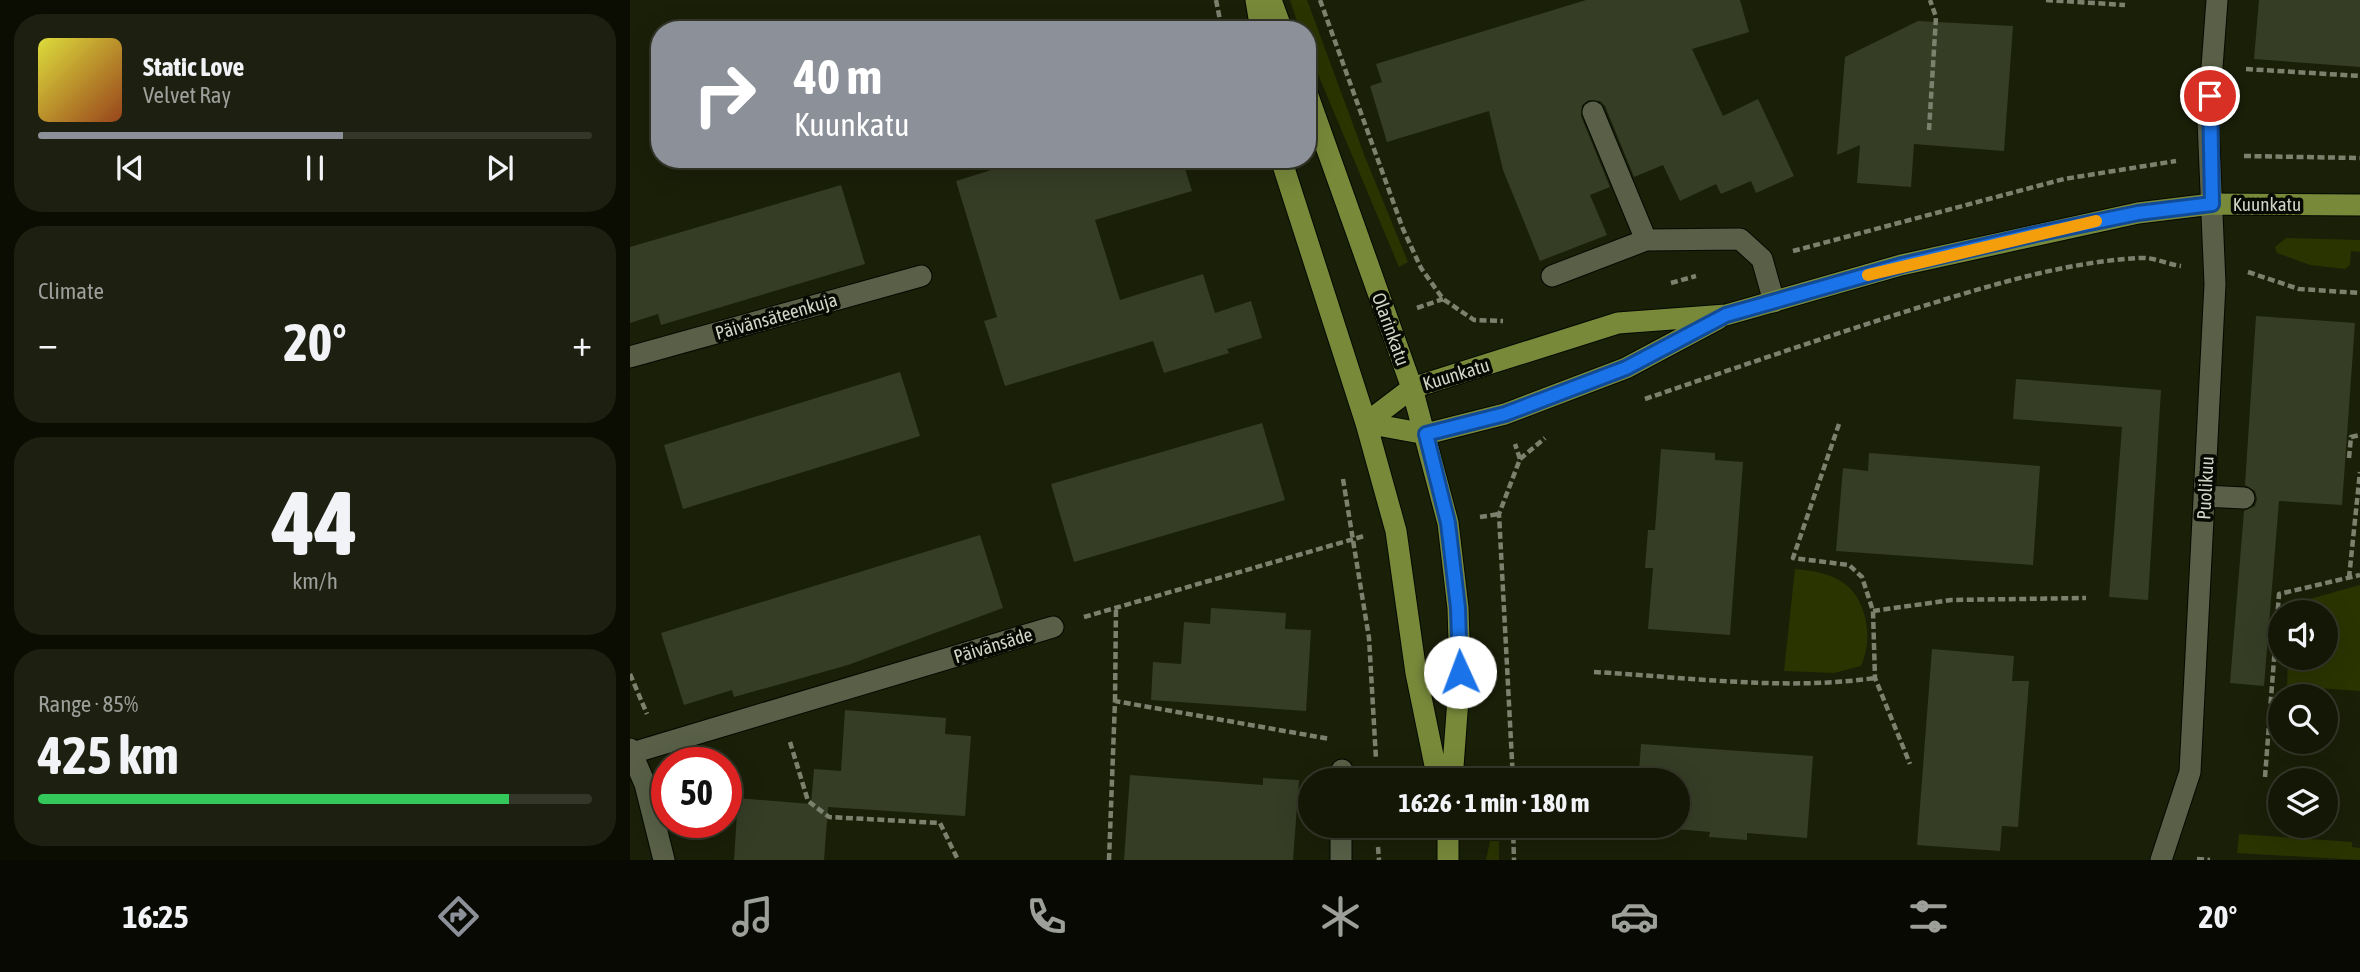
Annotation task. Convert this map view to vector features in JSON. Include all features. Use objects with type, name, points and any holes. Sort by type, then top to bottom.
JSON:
[{"type":"main road","points":[[1256,0],[1260,21]]},
{"type":"main road","points":[[1271,0],[1279,21]]},
{"type":"main road","name":"Olarinkatu","points":[[1316,118],[1412,387],[1448,523],[1458,608],[1460,672],[1453,768]]},
{"type":"main road","points":[[1284,168],[1366,423],[1395,531],[1416,673],[1436,768]]},
{"type":"main road","name":"Kuunkatu","points":[[1366,423],[1412,387],[1618,323],[1726,315],[1902,265],[2138,213],[2212,204],[2360,205]]},
{"type":"main road","name":"Kuunkatu","points":[[1366,423],[1426,434],[1505,414],[1626,368],[1726,315]]},
{"type":"main road","points":[[1448,838],[1448,860]]},
{"type":"street","name":"Puolikuu","points":[[2161,860],[2190,772],[2214,268],[2208,121],[2217,0]]},
{"type":"street","points":[[1593,112],[1646,240]]},
{"type":"street","points":[[1552,276],[1646,240],[1740,239],[1762,259],[1774,302]]},
{"type":"street","name":"Päivänsäteenkuja","points":[[630,357],[921,276]]},
{"type":"street","points":[[2204,496],[2244,498]]},
{"type":"street","name":"Päivänsäde","points":[[631,751],[1053,627]]},
{"type":"street","points":[[631,751],[637,786],[664,860]]},
{"type":"street","points":[[1341,838],[1341,860]]},
{"type":"path","points":[[1216,0],[1220,21]]},
{"type":"path","points":[[1320,0],[1403,229],[1421,268],[1443,299],[1475,320],[1489,364]]},
{"type":"path","points":[[1929,130],[1936,17],[1930,0]]},
{"type":"path","points":[[2046,0],[2126,5]]},
{"type":"path","points":[[2245,81],[2246,68],[2360,76]]},
{"type":"path","points":[[2245,143],[2249,155]]},
{"type":"path","points":[[1641,401],[1819,338],[1980,289],[2066,269],[2140,258],[2162,260],[2177,266],[2243,270],[2299,289],[2360,293]]},
{"type":"path","points":[[1505,414],[1520,459]]},
{"type":"path","points":[[1839,424],[1793,558],[1849,565],[1862,577],[1873,611],[1875,678],[1910,764]]},
{"type":"path","points":[[1512,768],[1499,514],[1520,459],[1541,440],[1553,435]]},
{"type":"path","points":[[2349,458],[2351,437],[2360,435]]},
{"type":"path","points":[[2350,448],[2360,449]]},
{"type":"path","points":[[1342,469],[1369,638],[1376,768]]},
{"type":"path","points":[[2348,578],[2360,472]]},
{"type":"path","name":"Päivänsäde","points":[[1053,627],[1354,537]]},
{"type":"path","points":[[2265,777],[2279,594],[2360,575]]},
{"type":"path","points":[[1873,611],[1951,600],[2086,598]]},
{"type":"path","points":[[1109,860],[1116,607]]},
{"type":"path","points":[[1594,672],[1781,682],[1842,683],[1875,678]]},
{"type":"path","points":[[1115,701],[1334,739]]},
{"type":"path","points":[[780,709],[808,801],[829,817],[940,823],[958,860]]},
{"type":"path","points":[[1362,744],[1375,747]]},
{"type":"path","points":[[1513,838],[1514,860]]},
{"type":"green space","points":[[1290,0],[1307,0],[1315,21],[1297,21]]},
{"type":"green space","points":[[1316,24],[1365,157],[1408,262],[1399,267],[1316,69]]},
{"type":"green space","points":[[2286,238],[2360,240],[2360,252],[2351,251],[2350,265],[2345,269],[2310,265],[2277,253],[2275,247]]},
{"type":"green space","points":[[1795,569],[1830,576],[1848,586],[1855,594],[1861,604],[1867,630],[1861,666],[1834,673],[1784,671]]},
{"type":"green space","points":[[2360,585],[2360,691],[2338,689],[2338,684],[2287,684],[2288,670],[2338,670],[2338,600],[2306,600]]},
{"type":"green space","points":[[2239,834],[2352,842],[2352,847],[2360,848],[2360,860],[2237,853]]},
{"type":"green space","points":[[1490,841],[1499,841],[1499,860],[1486,860]]},
{"type":"building","points":[[1586,0],[1740,0],[1749,32],[1692,49],[1723,116],[1758,99],[1794,176],[1756,193],[1751,181],[1721,194],[1716,184],[1680,201],[1663,165],[1634,177],[1605,106],[1600,101],[1589,100],[1582,105],[1581,116],[1610,187],[1590,195],[1607,235],[1540,261],[1503,170],[1489,111],[1387,142],[1370,86],[1382,82],[1376,64]]},
{"type":"building","points":[[2259,0],[2360,0],[2360,67],[2254,59]]},
{"type":"building","points":[[1918,21],[2013,26],[2004,151],[1914,144],[1911,187],[1857,183],[1860,145],[1837,155],[1845,57]]},
{"type":"building","points":[[998,168],[1185,168],[1192,191],[1095,220],[1120,300],[1203,274],[1215,313],[1251,301],[1262,338],[1227,349],[1229,353],[1164,373],[1153,341],[1005,386],[984,321],[997,317],[956,181]]},
{"type":"building","points":[[841,185],[865,264],[661,325],[658,314],[630,323],[630,247]]},
{"type":"building","points":[[2256,316],[2355,323],[2342,505],[2279,501],[2271,600],[2268,600],[2264,686],[2230,683],[2244,511],[2255,506],[2257,499],[2255,491],[2245,485]]},
{"type":"building","points":[[900,372],[920,436],[683,509],[664,445]]},
{"type":"building","points":[[2016,379],[2161,390],[2148,600],[2109,597],[2122,427],[2013,419]]},
{"type":"building","points":[[1262,423],[1285,500],[1074,562],[1051,484]]},
{"type":"building","points":[[1661,449],[1715,453],[1715,460],[1743,462],[1730,635],[1648,629],[1653,568],[1645,568],[1648,530],[1655,530]]},
{"type":"building","points":[[1869,453],[2040,466],[2033,565],[1836,551],[1843,468],[1868,471]]},
{"type":"building","points":[[980,535],[1003,608],[848,665],[734,697],[732,690],[684,705],[661,633]]},
{"type":"building","points":[[1211,608],[1286,613],[1285,629],[1311,630],[1306,711],[1151,700],[1153,662],[1181,664],[1184,622],[1210,624]]},
{"type":"building","points":[[1932,649],[2014,656],[2012,681],[2029,681],[2018,827],[2002,826],[2000,851],[1917,845]]},
{"type":"building","points":[[845,710],[946,718],[945,734],[971,736],[965,816],[828,807],[824,860],[734,860],[735,838],[742,838],[742,798],[811,804],[814,769],[841,771]]},
{"type":"building","points":[[1641,744],[1813,756],[1807,838],[1747,833],[1747,840],[1709,837],[1710,832],[1690,830],[1690,768],[1639,768]]},
{"type":"building","points":[[1130,775],[1263,785],[1263,778],[1298,780],[1293,860],[1124,860]]},
{"type":"slow traffic","points":[[1868,275],[2096,221]]},
{"type":"route","points":[[1460,672],[1458,608],[1448,523],[1426,434],[1505,414],[1626,368],[1726,315],[1902,265],[2036,234],[2138,213],[2212,204],[2208,121],[2210,96]]}]
